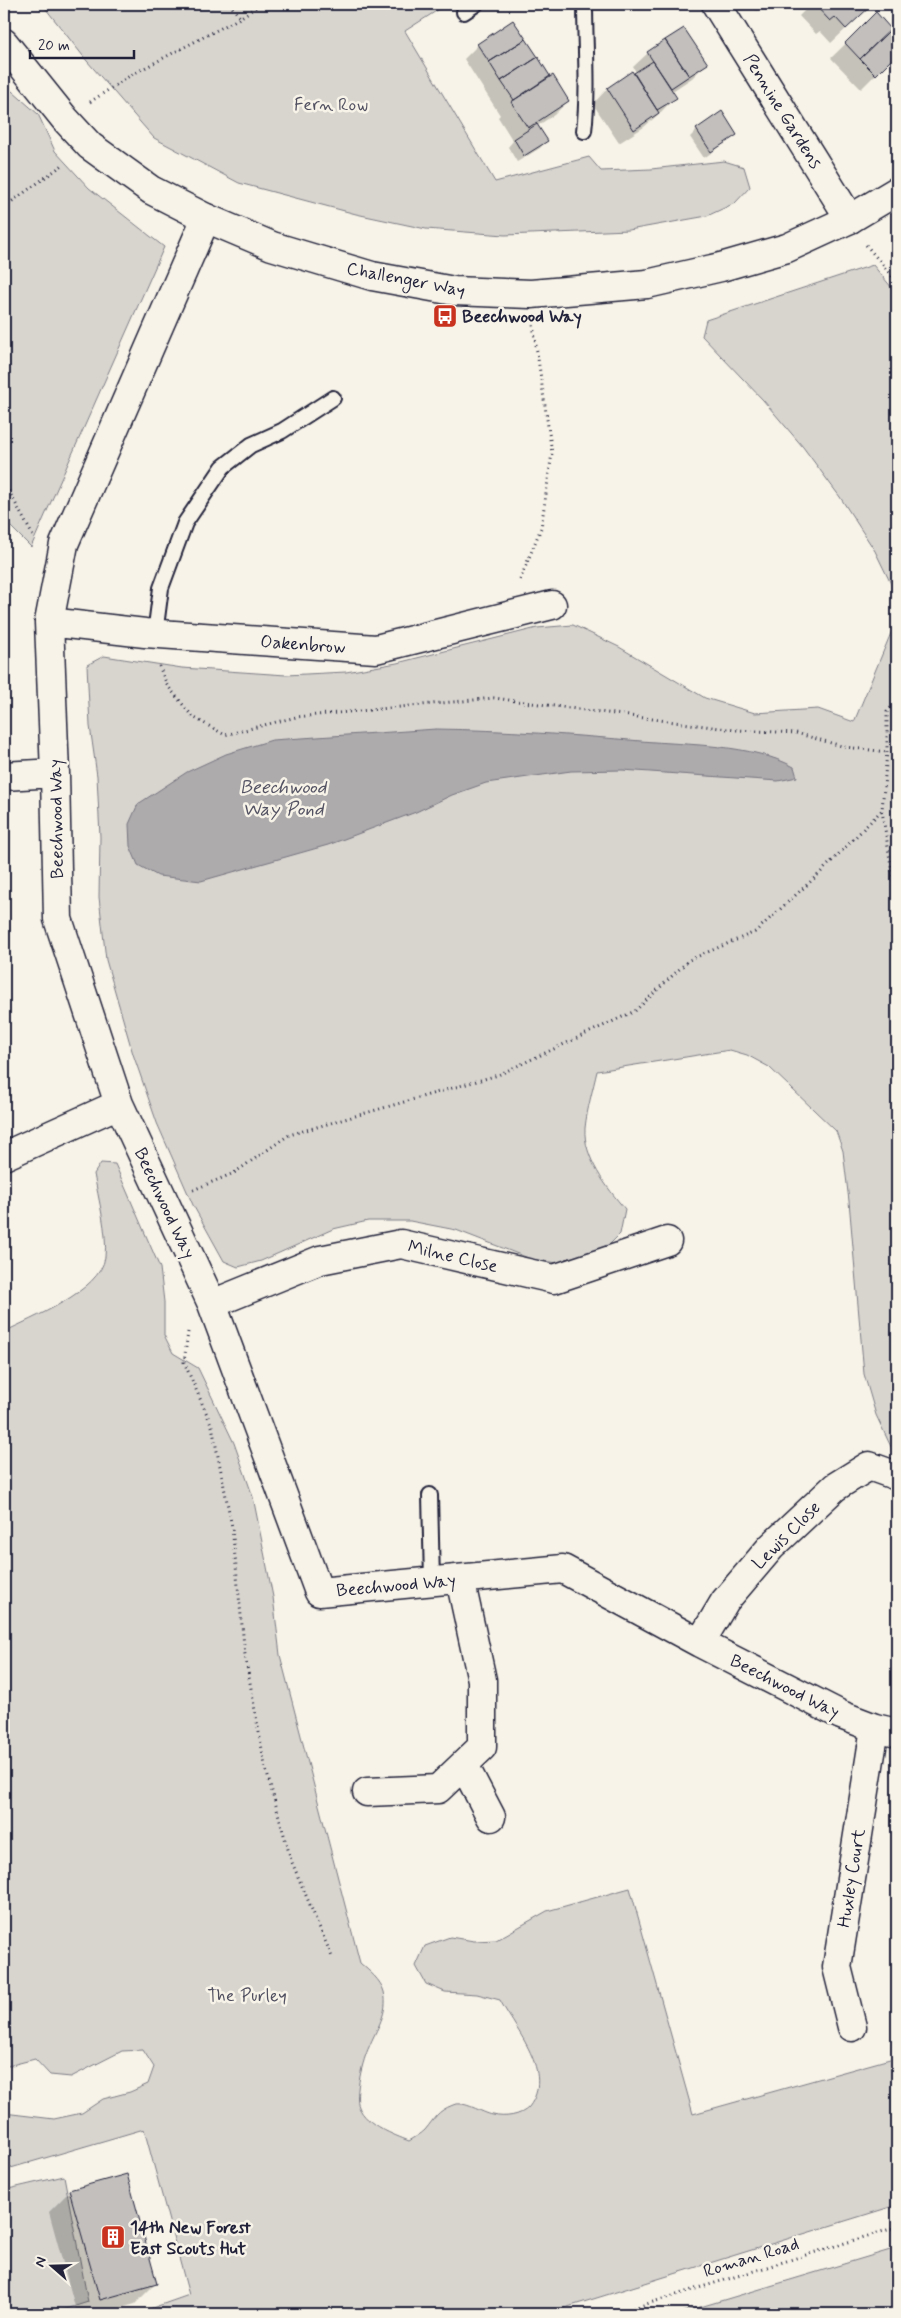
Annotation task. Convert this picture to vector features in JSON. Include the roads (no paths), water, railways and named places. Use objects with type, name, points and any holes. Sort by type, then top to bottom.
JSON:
[{"type":"street","name":"Pennine Gardens","points":[[716,4],[850,218]]},
{"type":"street","name":"Challenger Way","points":[[4,43],[65,119],[90,146],[151,190],[206,218],[272,246],[372,276],[454,291],[531,294],[647,284],[722,267],[787,248],[850,218],[897,191]]},
{"type":"street","name":"Beechwood Way","points":[[206,218],[64,544],[56,579],[49,622],[58,919],[119,1104],[212,1304],[319,1592],[563,1569],[700,1643],[841,1715],[886,1730]]},
{"type":"street","name":"Oakenbrow","points":[[49,622],[150,633],[376,649],[552,605]]},
{"type":"street","points":[[4,776],[55,773]]},
{"type":"street","points":[[4,1156],[119,1104]]},
{"type":"street","name":"Milne Close","points":[[212,1304],[320,1260],[401,1244],[554,1279],[667,1241]]},
{"type":"street","name":"Lewis Close","points":[[700,1643],[725,1601],[771,1547],[835,1487],[869,1466],[897,1476]]},
{"type":"street","points":[[367,1792],[438,1789],[482,1747],[482,1680],[460,1579]]},
{"type":"street","name":"Huxley Court","points":[[852,2027],[837,1967],[886,1730]]},
{"type":"street","points":[[464,1765],[491,1817]]},
{"type":"lane","points":[[464,12],[476,4]]},
{"type":"lane","points":[[584,131],[588,101],[584,57],[585,4]]},
{"type":"lane","points":[[150,633],[161,588],[185,523],[223,467],[251,445],[282,431],[333,398]]},
{"type":"lane","points":[[430,1495],[432,1581]]},
{"type":"water","name":"Beechwood Way Pond","points":[[436,729],[538,733],[719,747],[777,759],[794,767],[797,777],[778,781],[622,770],[571,771],[486,783],[328,845],[201,881],[158,876],[138,865],[130,846],[129,824],[138,804],[187,772],[226,754],[272,740]]},
{"type":"place","name":"Beechwood Way","points":[[445,316]]},
{"type":"place","name":"14th New Forest East Scouts Hut","points":[[113,2237]]},
{"type":"park label","name":"Fern Row","points":[[331,104]]},
{"type":"park label","name":"The Purley","points":[[247,1995]]}]
